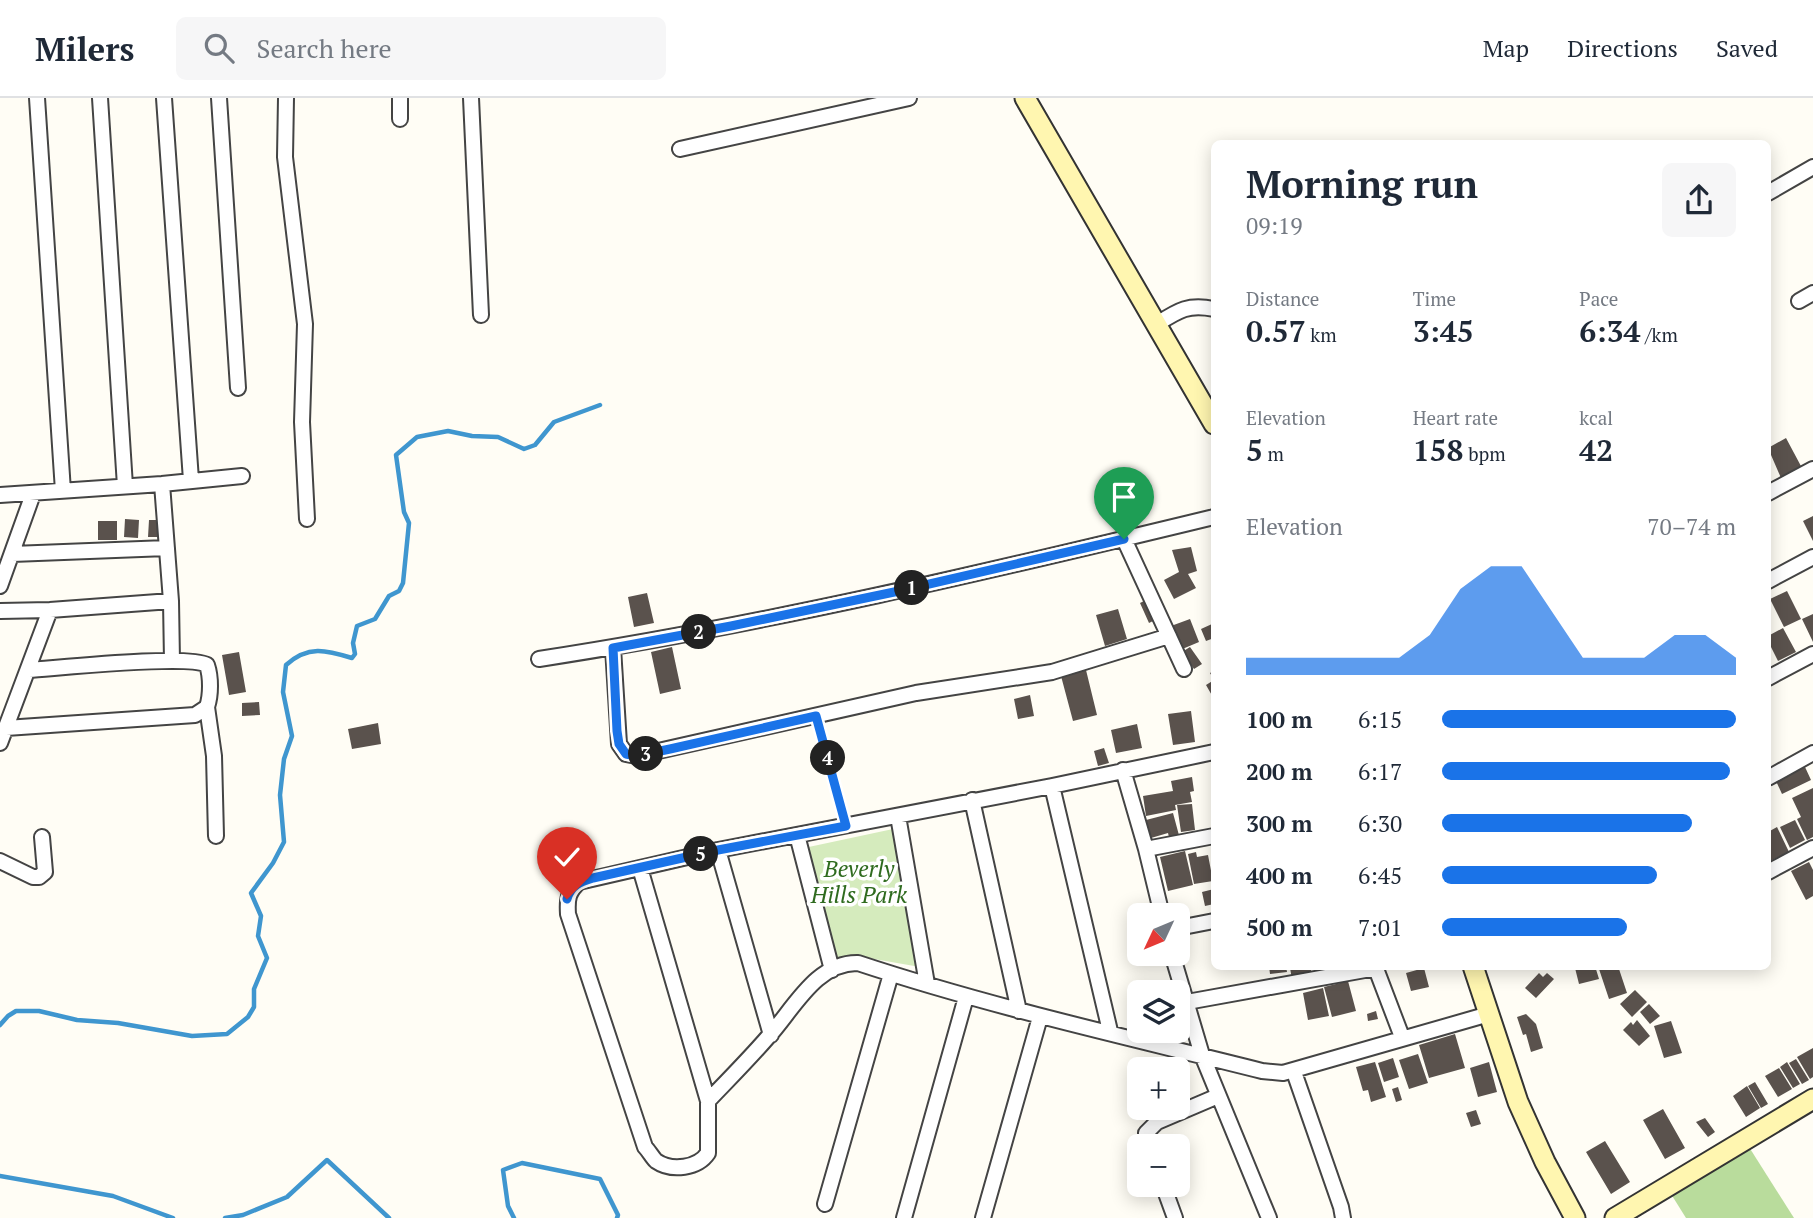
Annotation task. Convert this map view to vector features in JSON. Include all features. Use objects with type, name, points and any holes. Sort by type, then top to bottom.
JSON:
[{"type":"street","points":[[37,98],[63,491]]},
{"type":"street","points":[[100,98],[125,486]]},
{"type":"street","points":[[164,98],[191,480]]},
{"type":"street","points":[[219,98],[238,388]]},
{"type":"street","points":[[286,98],[285,157],[305,324],[302,422],[307,519]]},
{"type":"street","points":[[400,98],[400,119]]},
{"type":"street","points":[[471,98],[481,315]]},
{"type":"street","points":[[680,149],[909,98]]},
{"type":"street","points":[[1025,98],[1211,419]]},
{"type":"street","points":[[1771,191],[1813,167]]},
{"type":"street","points":[[1799,301],[1813,293]]},
{"type":"street","points":[[1157,324],[1191,306],[1211,309]]},
{"type":"street","points":[[1771,491],[1813,469]]},
{"type":"street","points":[[0,495],[242,476]]},
{"type":"street","points":[[162,484],[171,601],[172,661]]},
{"type":"street","points":[[0,586],[33,494]]},
{"type":"street","points":[[539,659],[613,648],[873,597],[1211,518]]},
{"type":"street","points":[[1124,539],[1184,669]]},
{"type":"street","points":[[12,554],[167,548]]},
{"type":"street","points":[[1771,579],[1813,557]]},
{"type":"street","points":[[0,611],[171,601]]},
{"type":"street","points":[[0,743],[50,610]]},
{"type":"street","points":[[613,648],[619,744],[626,754],[648,754],[916,693],[1052,672],[1169,636]]},
{"type":"street","points":[[1771,676],[1813,654]]},
{"type":"street","points":[[29,670],[172,661],[194,661],[207,665],[207,707],[214,756],[216,836]]},
{"type":"street","points":[[6,728],[195,715],[207,707]]},
{"type":"street","points":[[640,868],[708,1101],[708,1153],[704,1160],[687,1167],[668,1166],[655,1160],[645,1147],[568,914],[567,899],[570,890],[579,882],[718,850],[1211,753]]},
{"type":"street","points":[[1771,776],[1813,753]]},
{"type":"street","points":[[1123,770],[1159,903]]},
{"type":"street","points":[[1052,786],[1110,1031]]},
{"type":"street","points":[[972,800],[1019,1011]]},
{"type":"street","points":[[898,816],[927,984]]},
{"type":"street","points":[[797,835],[832,970]]},
{"type":"street","points":[[0,861],[33,877],[39,877],[45,872],[42,837]]},
{"type":"street","points":[[1146,849],[1211,837]]},
{"type":"street","points":[[1771,870],[1813,848]]},
{"type":"street","points":[[718,850],[771,1035]]},
{"type":"street","points":[[1190,926],[1211,922]]},
{"type":"street","points":[[708,1101],[771,1035],[802,995],[832,970],[848,963],[858,963],[1040,1017],[1110,1031],[1262,1071],[1283,1073],[1489,1014]]},
{"type":"street","points":[[1190,1001],[1359,970]]},
{"type":"street","points":[[1376,970],[1402,1037]]},
{"type":"street","points":[[1474,970],[1518,1102],[1545,1162],[1575,1218]]},
{"type":"street","points":[[825,1204],[891,974]]},
{"type":"street","points":[[904,1218],[966,997]]},
{"type":"street","points":[[1190,1013],[1202,1055],[1269,1218]]},
{"type":"street","points":[[983,1218],[1040,1017]]},
{"type":"street","points":[[1294,1072],[1343,1218]]},
{"type":"street","points":[[1146,1134],[1157,1122],[1218,1096]]},
{"type":"street","points":[[1615,1218],[1813,1099]]},
{"type":"street","points":[[1167,1197],[1175,1218]]},
{"type":"path","points":[[816,716],[846,826]]},
{"type":"green space","name":"Beverly Hills Park","points":[[893,829],[920,967],[857,956],[835,966],[804,848]]},
{"type":"green space","points":[[1749,1147],[1794,1218],[1686,1218],[1671,1194]]},
{"type":"building","points":[[1786,438],[1802,468],[1781,478],[1771,455],[1771,446]]},
{"type":"building","points":[[1813,516],[1813,541],[1803,521]]},
{"type":"building","points":[[125,519],[139,520],[138,538],[124,537]]},
{"type":"building","points":[[149,520],[159,520],[158,537],[148,537]]},
{"type":"building","points":[[98,521],[117,521],[117,540],[98,540]]},
{"type":"building","points":[[1191,547],[1197,571],[1188,574],[1196,588],[1174,599],[1164,580],[1179,572],[1172,550]]},
{"type":"building","points":[[1787,591],[1801,619],[1784,627],[1771,599]]},
{"type":"building","points":[[647,593],[654,623],[634,627],[628,597]]},
{"type":"building","points":[[1148,599],[1157,619],[1149,623],[1140,603]]},
{"type":"building","points":[[1118,609],[1127,639],[1105,646],[1096,615]]},
{"type":"building","points":[[1813,614],[1813,642],[1802,619]]},
{"type":"building","points":[[1190,619],[1199,642],[1180,650],[1171,626]]},
{"type":"building","points":[[1211,624],[1211,639],[1206,641],[1201,629]]},
{"type":"building","points":[[1783,628],[1796,652],[1778,661],[1771,647],[1771,634]]},
{"type":"building","points":[[672,647],[681,689],[660,694],[651,652]]},
{"type":"building","points":[[1190,647],[1202,664],[1194,669],[1182,652]]},
{"type":"building","points":[[239,652],[246,692],[229,695],[222,655]]},
{"type":"building","points":[[1086,670],[1097,715],[1073,721],[1061,676]]},
{"type":"building","points":[[1030,695],[1034,716],[1018,719],[1014,699]]},
{"type":"building","points":[[259,702],[260,715],[242,716],[242,703]]},
{"type":"building","points":[[1191,711],[1195,742],[1173,745],[1168,714]]},
{"type":"building","points":[[378,723],[381,744],[352,749],[348,729]]},
{"type":"building","points":[[1137,724],[1142,748],[1116,753],[1111,730]]},
{"type":"building","points":[[1104,748],[1109,763],[1098,766],[1094,751]]},
{"type":"building","points":[[1805,767],[1811,780],[1782,794],[1776,781]]},
{"type":"building","points":[[1192,777],[1192,802],[1175,805],[1176,810],[1146,816],[1143,796],[1173,791],[1171,781]]},
{"type":"building","points":[[1813,788],[1813,837],[1807,840],[1797,819],[1801,817],[1792,798]]},
{"type":"building","points":[[1192,804],[1195,830],[1181,832],[1177,805]]},
{"type":"building","points":[[1173,813],[1180,839],[1170,841],[1168,833],[1151,838],[1146,820]]},
{"type":"building","points":[[1795,820],[1805,840],[1790,848],[1780,827]]},
{"type":"building","points":[[1777,827],[1789,852],[1771,861],[1771,830]]},
{"type":"building","points":[[1185,851],[1193,885],[1168,891],[1160,857]]},
{"type":"building","points":[[1196,852],[1197,857],[1208,855],[1211,881],[1194,884],[1188,854]]},
{"type":"building","points":[[1809,862],[1813,870],[1813,896],[1806,900],[1791,871]]},
{"type":"building","points":[[1211,890],[1211,905],[1205,906],[1202,892]]},
{"type":"building","points":[[1270,970],[1287,970],[1287,972],[1270,974]]},
{"type":"building","points":[[1290,970],[1311,970],[1312,975],[1292,979]]},
{"type":"building","points":[[1425,970],[1429,987],[1411,991],[1406,973]]},
{"type":"building","points":[[1576,970],[1596,970],[1599,979],[1579,984]]},
{"type":"building","points":[[1599,970],[1619,970],[1627,993],[1609,999]]},
{"type":"building","points":[[1539,973],[1543,977],[1547,973],[1554,979],[1536,998],[1525,988]]},
{"type":"building","points":[[1348,981],[1356,1011],[1332,1017],[1324,987]]},
{"type":"building","points":[[1323,988],[1329,1016],[1308,1020],[1303,993]]},
{"type":"building","points":[[1635,990],[1647,1002],[1632,1017],[1620,1004]]},
{"type":"building","points":[[1649,1004],[1660,1016],[1650,1024],[1640,1012]]},
{"type":"building","points":[[1376,1011],[1378,1019],[1368,1021],[1367,1014]]},
{"type":"building","points":[[1526,1014],[1536,1024],[1543,1048],[1531,1052],[1517,1017]]},
{"type":"building","points":[[1637,1020],[1650,1036],[1639,1046],[1623,1030]]},
{"type":"building","points":[[1671,1021],[1682,1053],[1664,1058],[1654,1026]]},
{"type":"building","points":[[1455,1034],[1465,1068],[1429,1078],[1419,1045]]},
{"type":"building","points":[[1813,1048],[1813,1077],[1810,1079],[1797,1057]]},
{"type":"building","points":[[1418,1054],[1428,1083],[1409,1089],[1399,1060]]},
{"type":"building","points":[[1393,1058],[1399,1077],[1384,1082],[1378,1063]]},
{"type":"building","points":[[1796,1059],[1809,1080],[1802,1084],[1789,1063]]},
{"type":"building","points":[[1375,1062],[1386,1097],[1371,1102],[1368,1090],[1363,1091],[1356,1067]]},
{"type":"building","points":[[1489,1062],[1497,1092],[1478,1097],[1470,1068]]},
{"type":"building","points":[[1787,1062],[1800,1084],[1793,1088],[1780,1067]]},
{"type":"building","points":[[1779,1068],[1792,1089],[1778,1097],[1765,1076]]},
{"type":"building","points":[[1755,1082],[1768,1104],[1761,1108],[1748,1086]]},
{"type":"building","points":[[1747,1086],[1760,1108],[1746,1117],[1733,1096]]},
{"type":"building","points":[[1398,1087],[1402,1100],[1396,1102],[1392,1089]]},
{"type":"building","points":[[1663,1109],[1685,1148],[1665,1159],[1643,1120]]},
{"type":"building","points":[[1476,1110],[1481,1124],[1471,1127],[1466,1113]]},
{"type":"building","points":[[1705,1118],[1715,1132],[1708,1137],[1696,1122]]},
{"type":"building","points":[[1605,1141],[1630,1182],[1611,1194],[1586,1152]]},
{"type":"waterway","points":[[0,1025],[16,1011],[39,1011],[77,1020],[118,1023],[192,1036],[227,1034],[248,1017],[254,1007],[254,989],[267,958],[258,936],[261,916],[251,893],[273,863],[284,842],[280,795],[284,759],[292,736],[283,692],[286,665],[302,654],[318,651],[352,658],[355,654],[353,643],[357,626],[375,619],[389,596],[399,591],[403,583],[409,523],[404,512],[396,455],[417,437],[448,431],[472,436],[498,437],[524,449],[535,445],[554,422],[600,405]]},
{"type":"waterway","points":[[225,1218],[243,1215],[287,1197],[327,1160],[389,1218]]},
{"type":"waterway","points":[[514,1218],[508,1206],[503,1170],[522,1163],[600,1179],[618,1215],[617,1218]]},
{"type":"waterway","points":[[0,1176],[113,1196],[173,1218]]},
{"type":"route","points":[[567,899],[570,890],[579,882],[593,878],[718,850],[846,826],[816,716],[636,756],[622,751],[617,731],[613,648],[899,591],[1124,539]]}]
